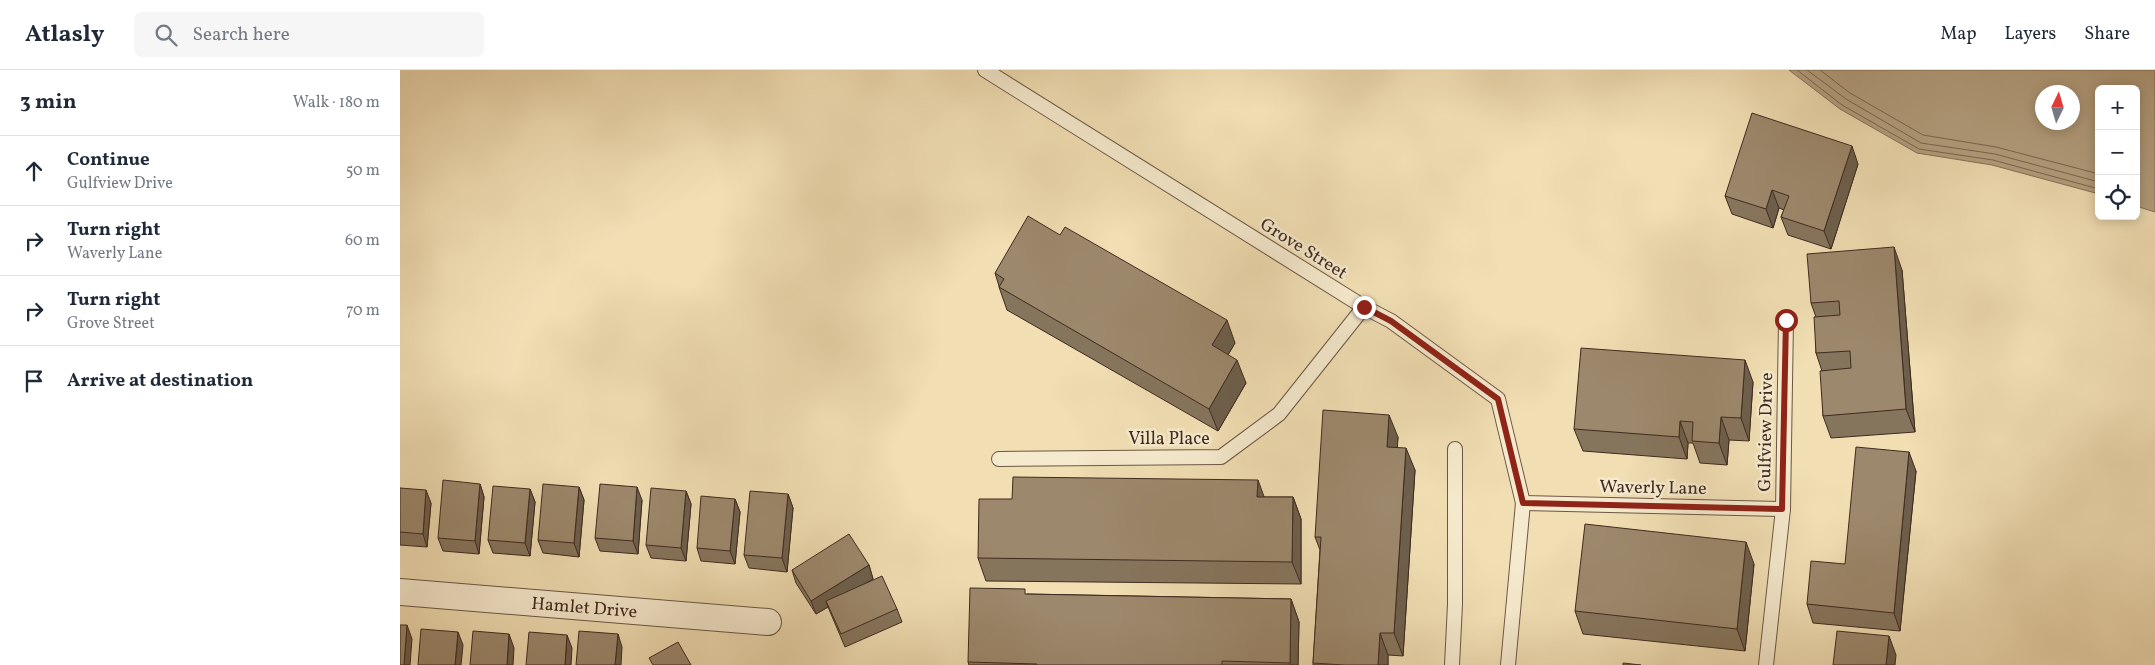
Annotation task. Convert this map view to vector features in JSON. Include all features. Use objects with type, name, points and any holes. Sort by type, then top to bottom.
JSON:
[{"type":"street","name":"Hamlet Drive","points":[[400,592],[768,622]]},
{"type":"lane","name":"Grove Street","points":[[986,70],[1364,307],[1391,321],[1498,399],[1523,503],[1508,665]]},
{"type":"lane","name":"Villa Place","points":[[999,459],[1221,457],[1279,414],[1364,307]]},
{"type":"lane","name":"Gulfview Drive","points":[[1766,665],[1782,509],[1786,320]]},
{"type":"lane","points":[[1452,665],[1455,604],[1455,449]]},
{"type":"lane","name":"Waverly Lane","points":[[1523,503],[1782,509]]},
{"type":"water","points":[[1789,70],[2155,70],[2155,212],[2140,207],[2140,85],[2095,85],[2095,193],[1992,165],[1917,153],[1840,109]]},
{"type":"building","points":[[1752,113],[1852,146],[1824,231],[1781,217],[1789,196],[1772,190],[1766,209],[1725,196]]},
{"type":"building","points":[[1028,216],[1060,235],[1065,227],[1227,320],[1212,345],[1237,360],[1209,409],[999,287],[1004,279],[995,273]]},
{"type":"building","points":[[1894,247],[1906,409],[1823,416],[1820,371],[1851,368],[1850,351],[1816,353],[1814,317],[1840,315],[1839,301],[1811,303],[1807,254]]},
{"type":"building","points":[[1581,348],[1745,360],[1741,418],[1721,417],[1719,443],[1692,441],[1693,422],[1680,421],[1679,437],[1574,429]]},
{"type":"building","points":[[1323,410],[1389,415],[1387,447],[1406,448],[1394,633],[1380,633],[1378,665],[1313,663],[1321,537],[1315,537]]},
{"type":"building","points":[[1856,447],[1909,452],[1894,613],[1807,604],[1811,561],[1845,564]]},
{"type":"building","points":[[1013,477],[1258,480],[1257,497],[1293,497],[1292,562],[978,558],[979,499],[1012,499]]},
{"type":"building","points":[[443,480],[480,484],[475,541],[438,538]]},
{"type":"building","points":[[543,484],[579,487],[574,543],[538,540]]},
{"type":"building","points":[[600,484],[637,487],[633,541],[595,538]]},
{"type":"building","points":[[493,486],[530,489],[525,543],[488,540]]},
{"type":"building","points":[[400,488],[426,490],[423,534],[400,532]]},
{"type":"building","points":[[651,488],[686,491],[681,548],[646,545]]},
{"type":"building","points":[[750,491],[788,494],[782,558],[744,555]]},
{"type":"building","points":[[701,496],[735,499],[730,551],[697,548]]},
{"type":"building","points":[[1585,524],[1746,542],[1737,629],[1575,611]]},
{"type":"building","points":[[849,534],[869,565],[811,601],[792,570]]},
{"type":"building","points":[[882,576],[897,609],[841,634],[826,601]]},
{"type":"building","points":[[970,588],[1025,589],[1025,594],[1291,599],[1290,663],[1222,661],[1222,665],[1037,665],[968,662]]},
{"type":"building","points":[[400,625],[407,625],[404,665],[400,665]]},
{"type":"building","points":[[421,629],[458,632],[455,665],[418,665]]},
{"type":"building","points":[[473,631],[509,634],[507,665],[470,665]]},
{"type":"building","points":[[579,631],[618,634],[615,665],[576,665]]},
{"type":"building","points":[[1837,631],[1889,636],[1886,665],[1833,665]]},
{"type":"building","points":[[529,632],[567,635],[565,665],[526,665]]},
{"type":"building","points":[[678,642],[691,665],[653,665],[649,658]]},
{"type":"building","points":[[1623,663],[1641,665],[1623,665]]},
{"type":"route","points":[[1364,307],[1391,321],[1498,399],[1523,503],[1782,509],[1786,320]]}]
